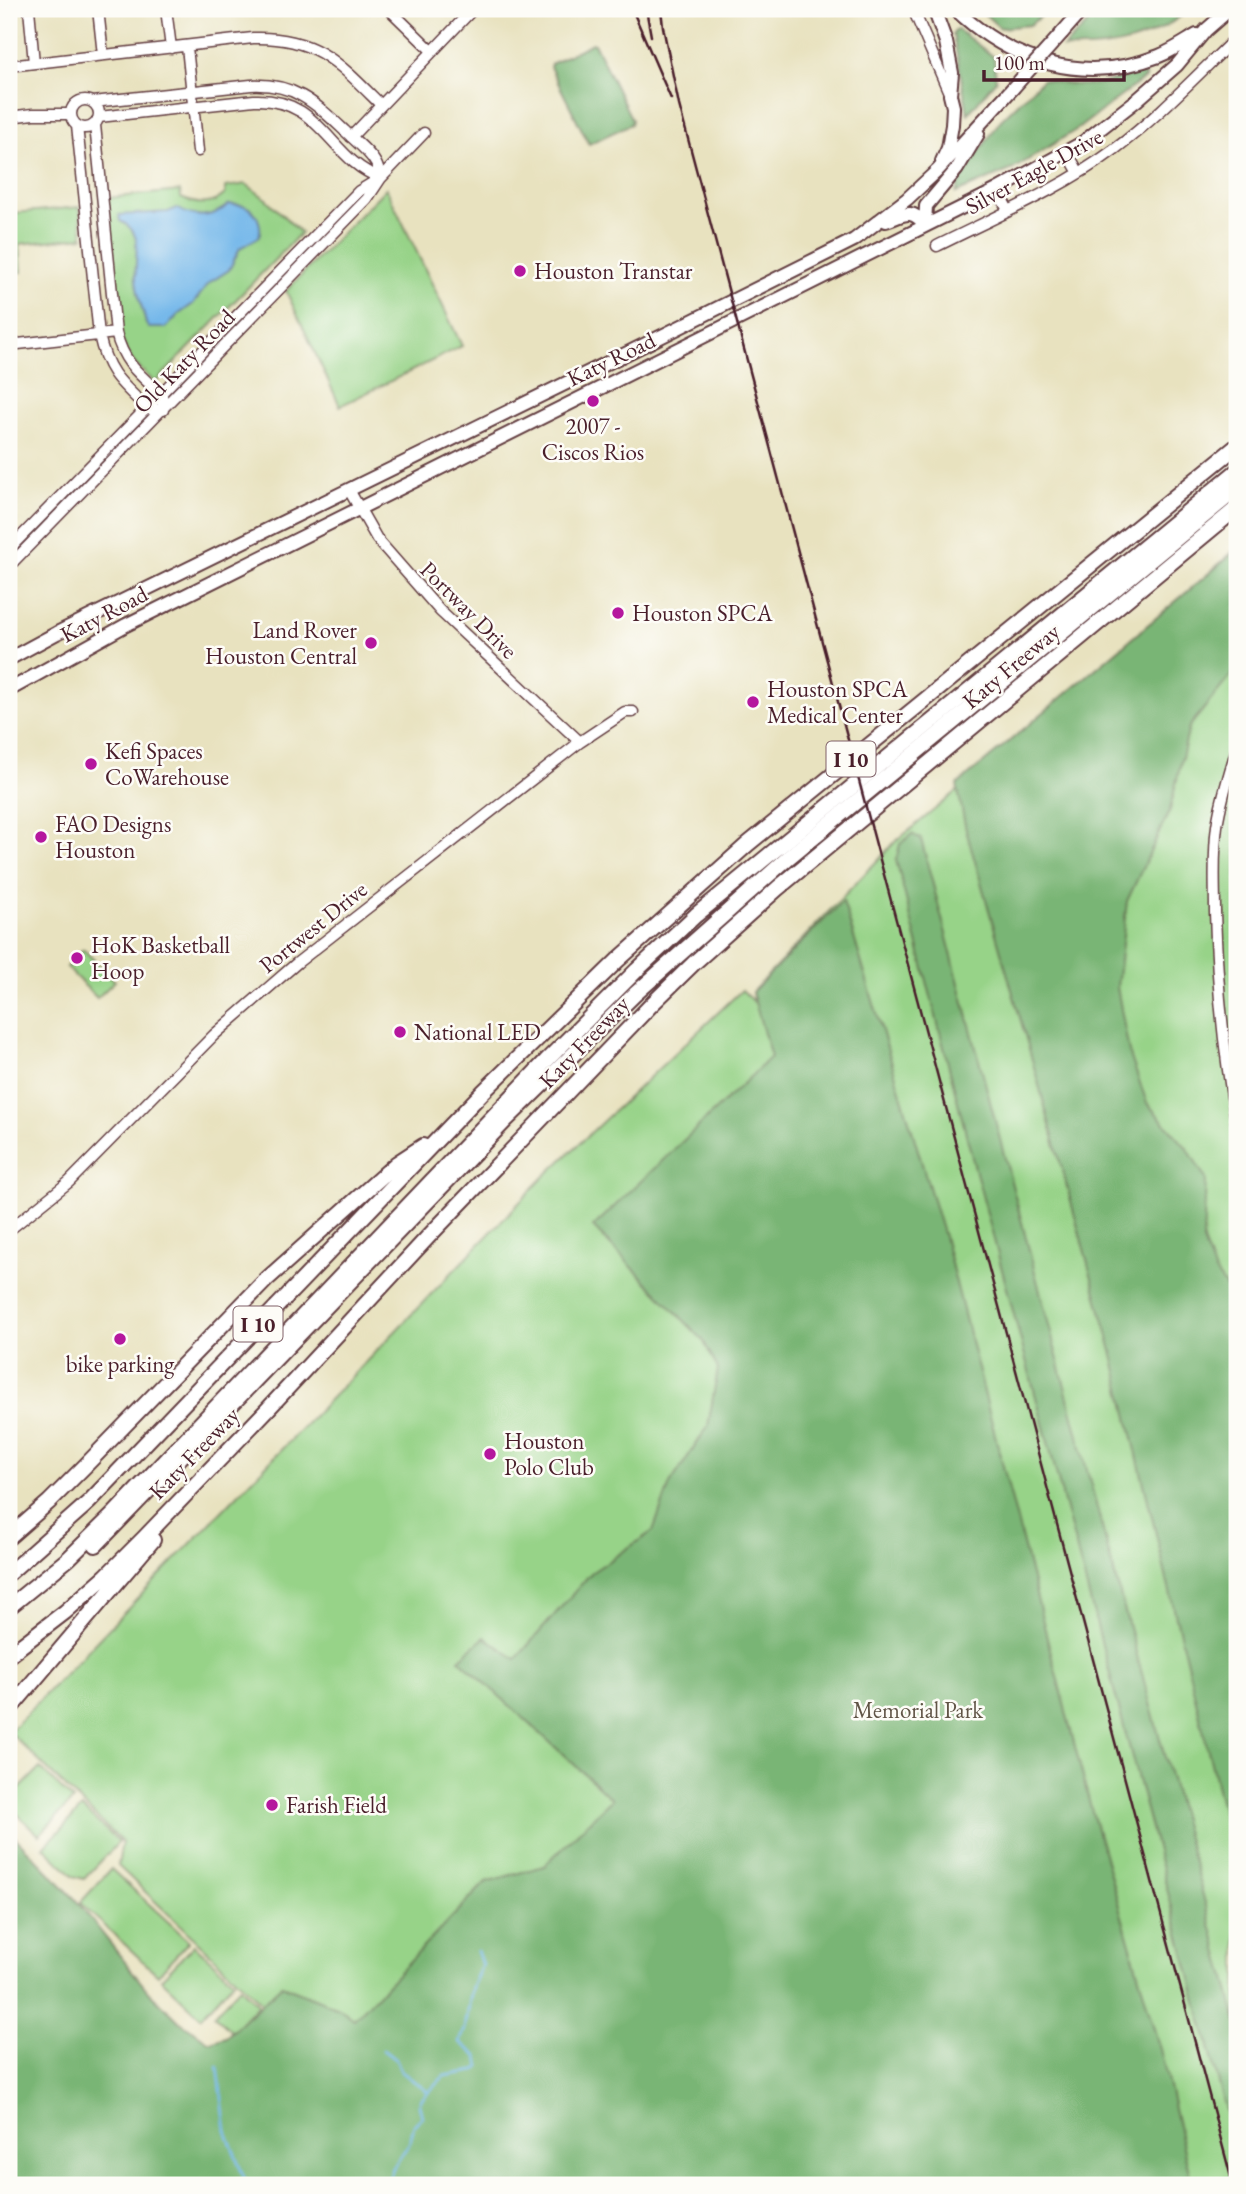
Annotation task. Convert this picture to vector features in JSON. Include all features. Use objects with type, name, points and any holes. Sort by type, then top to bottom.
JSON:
[{"type":"highway","name":"Katy Freeway","points":[[9,1573],[74,1517],[482,1092],[618,960],[748,844],[1237,446]]},
{"type":"highway","points":[[9,1607],[68,1559],[113,1515],[546,1061],[667,943],[785,841],[1237,471]]},
{"type":"highway","points":[[9,1618],[74,1566],[118,1524],[507,1119],[654,977],[789,857],[1237,489]]},
{"type":"highway","name":"Katy Freeway","points":[[9,1655],[106,1576],[628,1029],[720,938],[786,880],[1237,508]]},
{"type":"highway","points":[[9,1537],[86,1465],[267,1279],[397,1163],[445,1132]]},
{"type":"highway","points":[[9,1710],[184,1503],[267,1410]]},
{"type":"highway","points":[[9,1563],[74,1517]]},
{"type":"highway","points":[[9,1578],[74,1517]]},
{"type":"main road","points":[[934,9],[950,59],[950,95],[953,107],[948,148],[937,171]]},
{"type":"main road","points":[[955,9],[979,30],[1034,61],[1085,69],[1114,68],[1160,56],[1206,30],[1230,9]]},
{"type":"main road","name":"Katy Road","points":[[9,659],[854,240],[907,199],[937,171],[1083,9]]},
{"type":"main road","name":"Katy Road","points":[[9,690],[126,625],[997,190],[1067,152],[1137,100],[1177,65],[1206,30]]},
{"type":"main road","points":[[925,225],[926,206],[962,162],[984,121]]},
{"type":"main road","points":[[873,226],[908,213],[918,215],[925,225]]},
{"type":"main road","points":[[510,410],[522,426]]},
{"type":"main road","points":[[385,472],[395,490]]},
{"type":"street","points":[[29,9],[34,63]]},
{"type":"street","points":[[98,9],[103,55]]},
{"type":"street","points":[[166,9],[171,48]]},
{"type":"street","points":[[390,9],[432,51]]},
{"type":"street","points":[[351,137],[473,9]]},
{"type":"street","points":[[913,9],[950,95]]},
{"type":"street","name":"Silver Eagle Drive","points":[[937,246],[1079,173],[1115,150],[1237,37]]},
{"type":"street","points":[[9,66],[271,38],[300,43],[327,55],[381,104]]},
{"type":"street","points":[[187,47],[198,151]]},
{"type":"street","points":[[251,85],[273,86],[292,90],[310,99],[375,162],[381,177],[366,172],[301,110],[274,100],[193,107],[97,121],[86,129],[77,126],[71,120],[70,114],[77,102],[85,100],[93,102],[251,85]]},
{"type":"street","points":[[77,126],[99,335],[104,356],[112,372],[148,409],[163,410],[162,395],[127,361],[121,352],[116,333],[105,222],[98,108],[93,102]]},
{"type":"street","points":[[9,117],[70,114]]},
{"type":"street","points":[[332,139],[342,129]]},
{"type":"street","name":"Old Katy Road","points":[[9,566],[163,410],[359,191],[381,177],[424,134]]},
{"type":"street","points":[[1067,152],[1079,173]]},
{"type":"street","points":[[997,190],[1008,210]]},
{"type":"street","points":[[87,224],[105,222]]},
{"type":"street","name":"Old Katy Road","points":[[9,550],[162,395],[272,289]]},
{"type":"street","points":[[9,345],[116,333]]},
{"type":"street","name":"Portway Drive","points":[[349,490],[385,551],[440,611],[580,742]]},
{"type":"street","points":[[19,540],[27,548]]},
{"type":"street","name":"Portwest Drive","points":[[9,1230],[69,1182],[214,1035],[297,963],[580,742],[625,712],[633,712]]},
{"type":"street","points":[[1237,748],[1219,816],[1214,866],[1220,1003],[1237,1126]]},
{"type":"green space","points":[[979,9],[1049,9],[1030,25],[1000,28]]},
{"type":"green space","points":[[1102,9],[1190,9],[1160,29],[1131,42],[1099,47],[1063,48]]},
{"type":"green space","points":[[957,29],[994,57],[996,80],[968,114],[953,34]]},
{"type":"green space","points":[[592,43],[632,120],[631,124],[589,144],[550,67],[551,64]]},
{"type":"green space","points":[[1139,71],[1146,77],[1079,128],[1013,169],[956,193],[960,180],[1000,121],[1043,79],[1081,85],[1103,83]]},
{"type":"green space","points":[[246,184],[266,199],[301,233],[155,383],[132,361],[122,341],[106,198],[180,191],[181,198],[204,204],[225,194],[225,187]]},
{"type":"green space","points":[[9,187],[14,213],[80,207],[83,237],[20,244],[22,272],[12,273]]},
{"type":"green space","points":[[386,188],[462,346],[340,406],[286,291]]},
{"type":"green space","name":"Memorial Park","points":[[1237,548],[1237,2185],[242,2185],[343,2080],[118,1866],[122,1842],[9,1732],[544,1177],[742,990],[754,1002],[752,992],[895,842],[1049,716]]},
{"type":"green space","points":[[1237,550],[1237,668],[1189,727],[1170,810],[1127,901],[1117,987],[1129,1052],[1147,1103],[1188,1149],[1206,1179],[1203,1241],[1214,1270],[1237,1303],[1237,1871],[1112,1351],[966,830],[957,785]]},
{"type":"green space","points":[[912,834],[921,839],[1112,1565],[1231,1997],[1237,2024],[1237,2151],[973,1161],[896,860],[900,844]]},
{"type":"green space","name":"Memorial Park","points":[[843,901],[945,1240],[1089,1801],[1161,2053],[1192,2185],[9,2185],[9,1831],[75,1899],[148,1991],[179,2021],[210,2042],[226,2037],[282,1985],[339,2008],[354,2019],[486,1882],[544,1866],[612,1799],[459,1659],[485,1637],[516,1659],[591,1573],[653,1531],[670,1484],[708,1426],[718,1369],[703,1340],[593,1227],[771,1057],[752,992]]},
{"type":"green space","points":[[83,949],[115,981],[97,998],[66,967]]},
{"type":"green space","points":[[40,1768],[73,1800],[39,1835],[9,1806],[9,1800]]},
{"type":"green space","points":[[82,1808],[119,1842],[84,1879],[74,1876],[44,1847]]},
{"type":"green space","points":[[111,1869],[189,1941],[158,1975],[80,1903]]},
{"type":"green space","points":[[194,1945],[234,1981],[201,2017],[161,1979]]},
{"type":"green space","points":[[240,1987],[258,2004],[232,2032],[214,2015]]},
{"type":"water","points":[[229,204],[243,205],[254,212],[260,224],[259,237],[240,248],[229,270],[209,283],[193,304],[166,328],[149,328],[137,286],[136,239],[128,226],[120,221],[119,215],[168,212],[177,208],[190,214],[204,215],[217,212]]},
{"type":"waterway","points":[[387,2185],[393,2168],[410,2142],[414,2125],[422,2117],[419,2105],[421,2100],[444,2076],[475,2071],[480,2067],[478,2057],[460,2042],[465,2029],[472,1987],[482,1965],[477,1951]]},
{"type":"waterway","points":[[383,2050],[396,2060],[402,2072],[428,2092]]},
{"type":"waterway","points":[[218,2066],[226,2131],[247,2185]]},
{"type":"railway","points":[[632,9],[671,99]]},
{"type":"railway","points":[[646,9],[651,36]]},
{"type":"railway","points":[[661,9],[679,105],[1233,2185]]},
{"type":"place","name":"Houston Transtar","points":[[520,271]]},
{"type":"place","name":"2007 - Ciscos Rios","points":[[593,401]]},
{"type":"place","name":"Houston SPCA","points":[[618,613]]},
{"type":"place","name":"Land Rover Houston Central","points":[[371,643]]},
{"type":"place","name":"Houston SPCA Medical Center","points":[[753,702]]},
{"type":"place","name":"Kefi Spaces CoWarehouse","points":[[91,764]]},
{"type":"place","name":"FAO Designs Houston","points":[[41,837]]},
{"type":"place","name":"HoK Basketball Hoop","points":[[77,958]]},
{"type":"place","name":"National LED","points":[[400,1032]]},
{"type":"place","name":"bike parking","points":[[120,1339]]},
{"type":"place","name":"Houston Polo Club","points":[[490,1454]]},
{"type":"place","name":"Farish Field","points":[[272,1805]]}]
